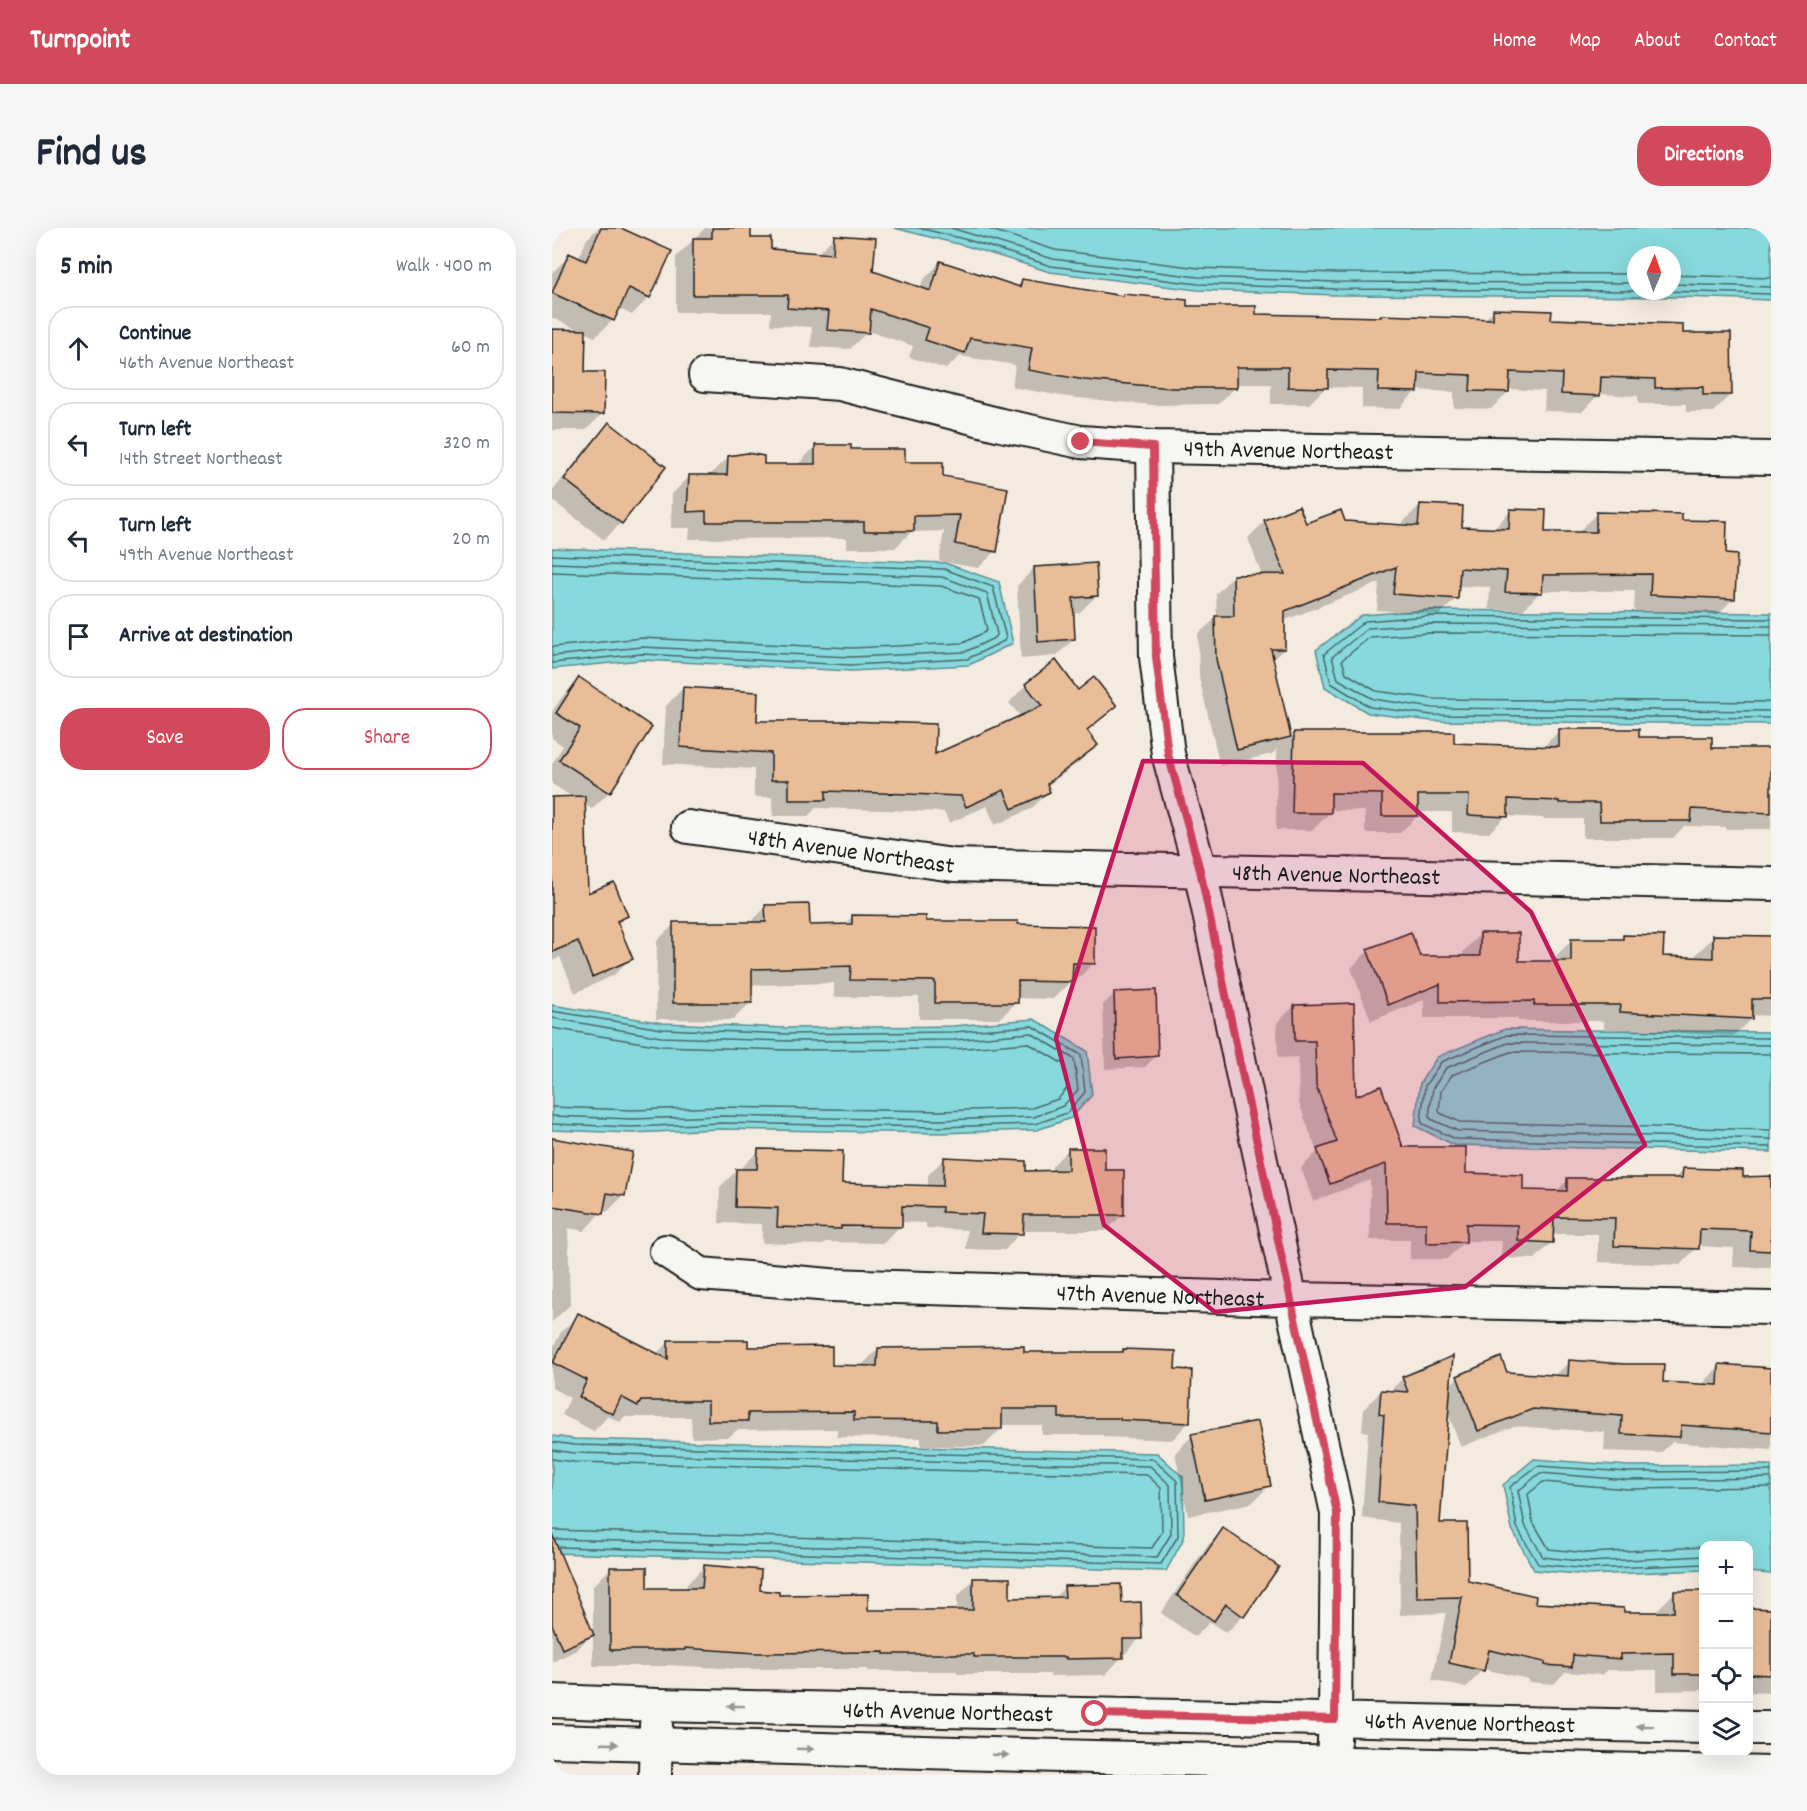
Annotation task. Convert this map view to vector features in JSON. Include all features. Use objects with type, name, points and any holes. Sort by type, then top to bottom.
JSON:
[{"type":"street","name":"49th Avenue Northeast","points":[[705,375],[840,384],[1001,425],[1081,442],[1153,447],[1771,458]]},
{"type":"street","points":[[1153,447],[1156,657],[1168,754],[1200,870],[1337,1513],[1333,1762]]},
{"type":"street","name":"48th Avenue Northeast","points":[[688,827],[953,865],[1771,884]]},
{"type":"street","name":"47th Avenue Northeast","points":[[666,1251],[701,1274],[830,1285],[1290,1299],[1771,1308]]},
{"type":"street","name":"46th Avenue Northeast","points":[[552,1701],[1699,1727]]},
{"type":"street","points":[[655,1760],[657,1705]]},
{"type":"street","points":[[1093,1766],[1095,1714]]},
{"type":"street","points":[[1516,1723],[1516,1771]]},
{"type":"street","points":[[1753,1728],[1771,1728]]},
{"type":"street","name":"46th Avenue Northeast","points":[[552,1741],[655,1760],[1093,1766],[1333,1762],[1516,1771],[1771,1773]]},
{"type":"highlighted area","points":[[1143,761],[1363,763],[1531,912],[1645,1145],[1465,1287],[1215,1312],[1104,1225],[1056,1038]]},
{"type":"water","points":[[894,228],[1771,228],[1771,300],[1681,297],[1681,246],[1627,246],[1627,297],[1336,295],[1197,290],[1050,272],[966,246]]},
{"type":"water","points":[[552,548],[945,563],[999,582],[1013,643],[969,665],[851,671],[642,660],[552,669]]},
{"type":"water","points":[[1429,610],[1771,613],[1771,724],[1432,721],[1368,713],[1325,687],[1316,650],[1362,615]]},
{"type":"water","points":[[552,1005],[663,1023],[787,1028],[953,1026],[1034,1019],[1087,1051],[1092,1095],[1071,1118],[1037,1130],[939,1133],[720,1129],[632,1133],[552,1130]]},
{"type":"water","points":[[1505,1029],[1771,1032],[1771,1152],[1454,1145],[1415,1126],[1420,1083],[1437,1057]]},
{"type":"water","points":[[552,1436],[574,1439],[1157,1453],[1183,1477],[1184,1538],[1166,1571],[552,1553]]},
{"type":"water","points":[[1534,1459],[1629,1466],[1771,1465],[1771,1574],[1753,1572],[1753,1541],[1699,1541],[1699,1570],[1588,1575],[1534,1570],[1512,1529],[1503,1485]]},
{"type":"building","points":[[601,228],[621,228],[672,251],[650,298],[629,288],[614,321],[552,293],[569,253],[586,261]]},
{"type":"building","points":[[712,228],[751,228],[751,238],[771,238],[771,249],[833,254],[834,235],[876,238],[873,271],[931,291],[940,261],[1020,287],[1022,279],[1123,296],[1123,294],[1187,300],[1187,306],[1256,306],[1256,314],[1493,319],[1493,309],[1552,311],[1551,319],[1683,324],[1683,333],[1731,333],[1732,395],[1703,395],[1703,387],[1655,388],[1655,379],[1601,377],[1600,396],[1561,394],[1562,374],[1510,372],[1509,392],[1470,391],[1471,375],[1419,373],[1418,392],[1378,391],[1379,371],[1328,370],[1328,388],[1288,387],[1288,367],[1237,367],[1237,388],[1171,388],[1085,380],[1028,370],[1032,348],[970,338],[965,353],[925,340],[929,328],[871,309],[869,333],[827,330],[829,311],[787,308],[788,295],[693,295],[693,238],[712,238]]},
{"type":"building","points":[[552,329],[586,330],[585,372],[605,372],[604,414],[552,413]]},
{"type":"building","points":[[609,422],[666,467],[622,524],[564,479]]},
{"type":"building","points":[[815,445],[851,445],[851,449],[905,449],[905,462],[943,462],[943,476],[1008,488],[997,552],[955,544],[960,515],[914,516],[914,531],[864,531],[864,522],[706,522],[706,511],[687,512],[689,475],[727,475],[728,456],[747,453],[764,456],[764,464],[815,464]]},
{"type":"building","points":[[1420,504],[1463,506],[1462,527],[1509,529],[1510,509],[1546,510],[1545,532],[1596,532],[1596,512],[1682,514],[1682,520],[1727,521],[1726,554],[1737,555],[1735,599],[1650,595],[1651,574],[1543,575],[1542,593],[1505,592],[1507,571],[1460,568],[1458,599],[1393,594],[1396,567],[1285,611],[1285,649],[1271,649],[1291,737],[1237,750],[1216,659],[1215,616],[1234,616],[1233,575],[1285,574],[1264,520],[1299,506],[1306,523],[1341,510],[1345,521],[1418,526]]},
{"type":"building","points":[[1096,563],[1098,596],[1073,598],[1075,639],[1038,642],[1034,567]]},
{"type":"building","points":[[1056,660],[1078,690],[1094,677],[1117,706],[1087,730],[1098,745],[1047,784],[1050,792],[1012,809],[1004,790],[966,807],[961,796],[826,791],[826,800],[789,800],[789,780],[771,780],[771,753],[680,747],[683,687],[758,692],[757,721],[936,724],[935,754],[1042,706],[1025,684]]},
{"type":"building","points":[[579,677],[652,727],[610,793],[559,760],[580,728],[556,713]]},
{"type":"building","points":[[1559,729],[1639,729],[1639,737],[1712,737],[1712,748],[1771,748],[1771,813],[1692,809],[1691,821],[1600,821],[1599,803],[1508,799],[1508,817],[1468,815],[1469,795],[1418,795],[1418,816],[1382,816],[1382,794],[1331,793],[1331,813],[1292,813],[1294,732],[1454,732],[1454,743],[1559,747]]},
{"type":"building","points":[[585,796],[588,893],[614,882],[628,916],[617,921],[633,959],[592,977],[578,941],[552,952],[552,797]]},
{"type":"building","points":[[809,904],[810,925],[852,924],[852,915],[926,916],[926,921],[1018,921],[1018,924],[1095,926],[1095,964],[1073,963],[1072,982],[1018,981],[1018,1003],[935,1003],[935,981],[850,980],[851,966],[752,969],[752,1003],[673,1003],[673,922],[766,922],[765,905]]},
{"type":"building","points":[[1411,932],[1420,956],[1480,956],[1480,933],[1519,933],[1519,961],[1571,961],[1571,939],[1623,939],[1623,935],[1664,936],[1663,956],[1713,958],[1713,935],[1771,936],[1771,999],[1752,999],[1752,1019],[1620,1012],[1621,1005],[1534,1005],[1534,1001],[1440,1002],[1440,984],[1388,1005],[1367,949]]},
{"type":"building","points":[[1156,990],[1158,1056],[1116,1059],[1114,992]]},
{"type":"building","points":[[1354,1003],[1356,1096],[1381,1086],[1403,1147],[1466,1147],[1466,1173],[1523,1175],[1523,1190],[1567,1191],[1567,1178],[1682,1178],[1683,1168],[1743,1170],[1743,1177],[1771,1176],[1771,1251],[1750,1250],[1751,1231],[1700,1229],[1699,1249],[1614,1246],[1615,1218],[1554,1217],[1553,1243],[1518,1241],[1518,1225],[1466,1224],[1466,1242],[1426,1243],[1426,1223],[1387,1223],[1386,1164],[1330,1184],[1317,1149],[1337,1142],[1316,1085],[1315,1041],[1295,1041],[1294,1005]]},
{"type":"building","points":[[552,1138],[633,1152],[625,1196],[607,1193],[603,1214],[552,1206]]},
{"type":"building","points":[[1068,1148],[1105,1148],[1105,1170],[1124,1170],[1124,1215],[1024,1215],[1023,1234],[981,1233],[983,1214],[942,1212],[942,1207],[902,1206],[902,1227],[841,1226],[841,1229],[777,1227],[778,1208],[735,1207],[736,1169],[757,1169],[758,1149],[843,1151],[842,1183],[943,1186],[944,1157],[1026,1161],[1026,1171],[1068,1170]]},
{"type":"building","points":[[578,1313],[668,1359],[668,1340],[748,1340],[748,1347],[832,1346],[832,1365],[877,1366],[878,1348],[1024,1346],[1024,1352],[1123,1352],[1123,1349],[1176,1351],[1175,1369],[1192,1370],[1190,1423],[1120,1420],[1120,1418],[1059,1418],[1059,1409],[1002,1409],[1002,1429],[938,1430],[938,1421],[854,1420],[854,1412],[748,1413],[748,1421],[708,1421],[708,1401],[641,1401],[638,1406],[621,1397],[613,1414],[579,1397],[587,1380],[553,1363]]},
{"type":"building","points":[[1453,1356],[1440,1523],[1467,1523],[1468,1581],[1536,1596],[1535,1603],[1624,1608],[1624,1612],[1674,1612],[1674,1591],[1699,1591],[1699,1674],[1674,1674],[1674,1653],[1621,1654],[1621,1659],[1573,1655],[1572,1667],[1545,1665],[1545,1662],[1489,1650],[1484,1671],[1449,1663],[1462,1597],[1417,1598],[1415,1506],[1378,1502],[1384,1415],[1379,1414],[1381,1390],[1408,1392],[1402,1377]]},
{"type":"building","points":[[1501,1357],[1507,1372],[1568,1376],[1569,1360],[1664,1364],[1663,1382],[1718,1385],[1719,1364],[1771,1368],[1771,1432],[1681,1425],[1680,1437],[1621,1434],[1622,1416],[1533,1409],[1478,1431],[1457,1376]]},
{"type":"building","points":[[1258,1421],[1271,1486],[1205,1500],[1191,1434]]},
{"type":"building","points":[[1223,1528],[1279,1567],[1244,1617],[1226,1604],[1214,1621],[1177,1595]]},
{"type":"building","points":[[552,1534],[594,1635],[562,1649],[552,1624]]},
{"type":"building","points":[[704,1565],[761,1570],[760,1590],[779,1592],[779,1595],[868,1594],[868,1610],[973,1610],[973,1578],[1010,1578],[1010,1598],[1065,1597],[1064,1586],[1121,1584],[1122,1603],[1141,1602],[1142,1639],[1123,1639],[1123,1658],[974,1657],[974,1654],[884,1654],[884,1652],[756,1653],[685,1648],[685,1650],[610,1650],[610,1567],[647,1567],[647,1588],[702,1588]]},
{"type":"building","points":[[1753,1608],[1771,1609],[1771,1675],[1753,1674]]},
{"type":"route","points":[[1081,442],[1153,447],[1156,657],[1168,754],[1200,870],[1337,1513],[1335,1719],[1095,1714]]}]
